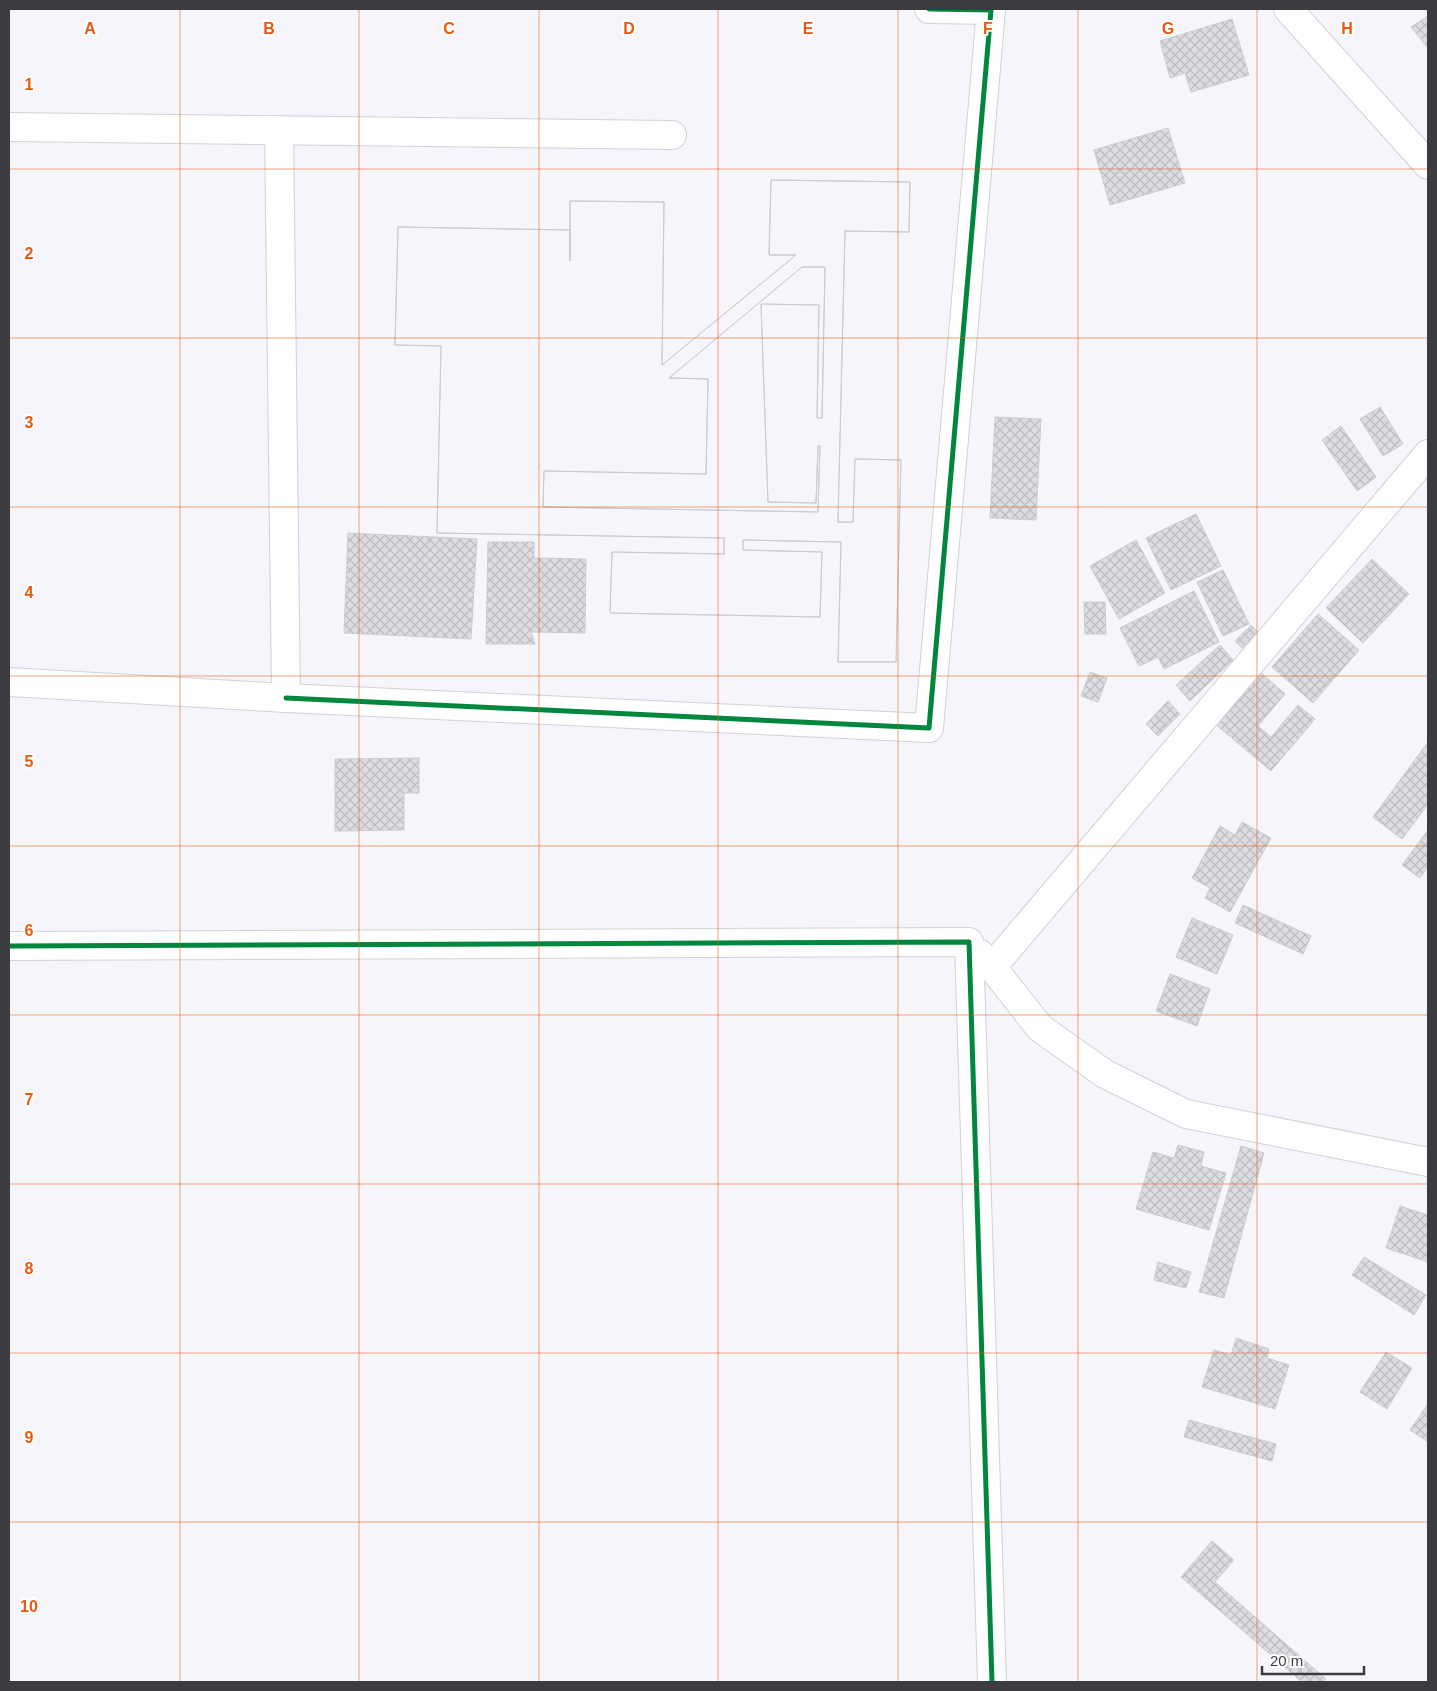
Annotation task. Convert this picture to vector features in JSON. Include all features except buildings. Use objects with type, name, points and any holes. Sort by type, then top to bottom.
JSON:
[{"type":"street","points":[[9,682],[286,698],[929,728],[992,10],[929,9]]},
{"type":"street","points":[[1288,9],[1428,165]]},
{"type":"street","points":[[9,127],[672,135]]},
{"type":"street","points":[[279,130],[286,698]]},
{"type":"street","points":[[992,967],[1428,454]]},
{"type":"street","points":[[969,942],[992,1682]]},
{"type":"street","points":[[9,946],[969,942],[992,967],[1040,1028],[1105,1074],[1186,1114],[1428,1162]]},
{"type":"cycle path","points":[[286,698],[929,728],[991,10],[929,9]]},
{"type":"cycle path","points":[[9,946],[969,942],[992,1682]]}]
